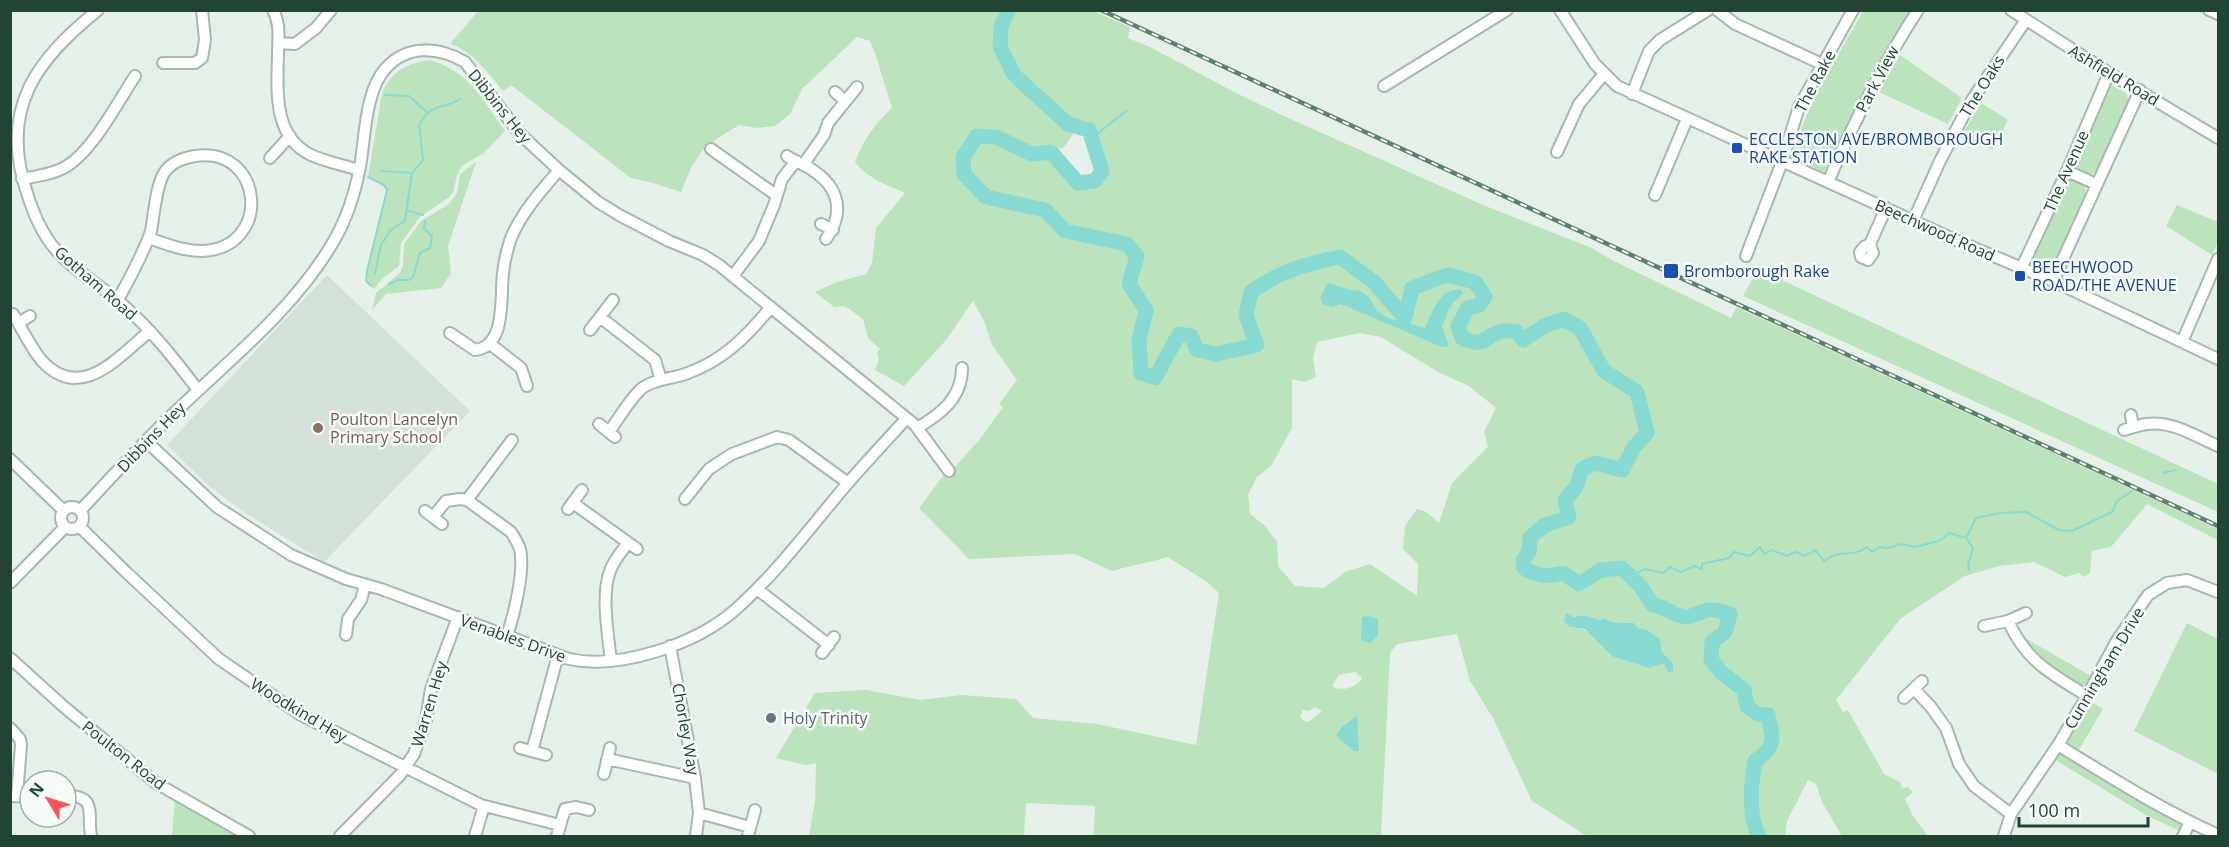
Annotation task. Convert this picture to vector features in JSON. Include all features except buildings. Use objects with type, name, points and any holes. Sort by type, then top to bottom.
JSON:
[{"type":"street","name":"Gotham Road","points":[[98,10],[56,50],[37,72],[27,90],[17,128],[18,174],[40,228],[55,249],[76,269],[118,300],[150,331],[198,390]]},
{"type":"street","points":[[163,63],[195,63],[202,58],[205,40],[202,10]]},
{"type":"street","points":[[273,10],[277,18],[279,43],[278,109],[290,136],[310,155],[359,170]]},
{"type":"street","points":[[279,43],[295,44],[316,28],[331,10]]},
{"type":"street","points":[[1384,86],[1401,81],[1507,10]]},
{"type":"street","name":"Beechwood Road","points":[[1560,10],[1595,64],[1617,86],[1913,221],[2053,281],[2218,359]]},
{"type":"street","points":[[1632,93],[1649,51],[1660,40],[1707,10]]},
{"type":"street","points":[[1717,10],[1735,24],[1824,65]]},
{"type":"street","name":"The Rake","points":[[1746,256],[1782,162],[1799,107],[1854,10]]},
{"type":"street","name":"Park View","points":[[1828,182],[1869,91],[1892,49],[1918,10]]},
{"type":"street","name":"Ashfield Road","points":[[2011,10],[2109,73],[2218,138]]},
{"type":"street","points":[[2209,10],[2218,14]]},
{"type":"street","name":"The Oaks","points":[[1913,221],[1970,103],[2026,20]]},
{"type":"street","name":"Dibbins Hey","points":[[80,511],[146,441],[273,318],[315,269],[333,243],[344,220],[359,170],[372,93],[378,78],[386,67],[408,53],[428,49],[465,62],[520,134],[598,202],[669,241],[703,255],[733,276],[906,418],[917,428],[949,471]]},
{"type":"street","name":"The Avenue","points":[[2022,267],[2109,73]]},
{"type":"street","points":[[1557,152],[1579,105],[1604,74]]},
{"type":"street","points":[[18,174],[49,174],[67,166],[91,143],[135,84]]},
{"type":"street","points":[[733,276],[759,241],[782,178],[795,161],[824,135],[828,123],[857,87]]},
{"type":"street","name":"The Avenue","points":[[2053,281],[2140,90]]},
{"type":"street","points":[[835,92],[845,100]]},
{"type":"street","points":[[1655,195],[1687,119]]},
{"type":"street","points":[[272,152],[290,136]]},
{"type":"street","points":[[711,149],[776,195]]},
{"type":"street","points":[[118,300],[145,250],[161,179],[172,163],[198,155],[213,156],[233,164],[245,178],[251,191],[253,205],[251,217],[243,230],[229,243],[202,251],[168,245],[149,238]]},
{"type":"street","points":[[715,168],[722,157]]},
{"type":"street","points":[[795,161],[825,182],[834,194],[838,204],[830,235],[821,224]]},
{"type":"street","points":[[458,335],[475,350],[480,350],[489,343],[499,324],[504,266],[512,237],[539,194],[559,170]]},
{"type":"street","points":[[2067,171],[2096,184]]},
{"type":"street","points":[[1870,244],[1886,208]]},
{"type":"street","points":[[2182,342],[2218,259]]},
{"type":"street","points":[[590,330],[613,300]]},
{"type":"street","points":[[599,424],[612,434],[641,389],[661,380],[685,374],[724,356],[754,328],[771,307]]},
{"type":"street","points":[[30,316],[16,319],[41,360],[64,377],[80,379],[94,375],[150,331]]},
{"type":"street","points":[[600,317],[655,360],[661,380]]},
{"type":"street","points":[[489,343],[521,368],[527,386]]},
{"type":"street","points":[[917,428],[950,404],[966,374]]},
{"type":"street","points":[[2131,415],[2128,429],[2148,424],[2161,424],[2174,427],[2218,446]]},
{"type":"street","name":"Venables Drive","points":[[146,441],[218,507],[261,537],[319,569],[582,662],[644,654],[670,646],[692,637],[734,611],[810,530],[906,418]]},
{"type":"street","points":[[685,499],[709,469],[732,454],[777,437],[789,440],[848,483]]},
{"type":"street","points":[[467,500],[512,440]]},
{"type":"street","points":[[10,459],[64,511]]},
{"type":"street","points":[[582,490],[571,506],[633,546],[609,573],[607,623],[610,660]]},
{"type":"street","points":[[433,518],[446,501],[467,500],[511,532],[519,548],[520,565],[513,616],[507,636]]},
{"type":"street","points":[[70,507],[80,511],[84,517],[80,526],[70,530],[65,527],[61,520],[64,511],[70,507]]},
{"type":"street","name":"Woodkind Hey","points":[[80,526],[219,659],[301,715],[484,806],[560,825]]},
{"type":"street","points":[[10,584],[65,527]]},
{"type":"street","name":"Cunningham Drive","points":[[2004,837],[2011,814],[2058,745],[2116,642],[2148,595],[2167,583],[2187,580],[2218,592]]},
{"type":"street","points":[[346,635],[348,619],[361,600],[365,585]]},
{"type":"street","points":[[757,589],[828,645]]},
{"type":"street","points":[[1984,626],[2008,621],[2026,613]]},
{"type":"street","name":"Warren Hey","points":[[340,837],[404,768],[419,741],[431,689],[458,617]]},
{"type":"street","points":[[2008,621],[2026,653],[2044,669],[2087,696]]},
{"type":"street","name":"Chorley Way","points":[[670,646],[695,778],[699,813],[696,837]]},
{"type":"street","points":[[532,752],[558,655]]},
{"type":"street","name":"Poulton Road","points":[[10,658],[72,714],[156,783],[249,837]]},
{"type":"street","points":[[1904,699],[1918,685],[1946,728],[1959,764],[1974,786],[2011,814]]},
{"type":"street","points":[[10,728],[20,739],[21,745],[14,796]]},
{"type":"street","points":[[2058,745],[2137,794],[2218,835]]},
{"type":"street","points":[[520,748],[546,755]]},
{"type":"street","points":[[604,774],[608,753],[695,778]]},
{"type":"street","points":[[78,797],[84,799],[90,808],[91,837]]},
{"type":"street","points":[[475,837],[484,806]]},
{"type":"street","points":[[557,837],[565,809],[576,807],[589,810]]},
{"type":"street","points":[[699,813],[749,832],[755,810]]},
{"type":"street","points":[[2183,837],[2190,822]]},
{"type":"shaded area","name":"Poulton Lancelyn Primary School","points":[[327,275],[470,411],[324,562],[241,510],[210,487],[167,445]]},
{"type":"green space","points":[[478,11],[1093,11],[1130,27],[1128,38],[1286,117],[1483,205],[1592,248],[1731,318],[1736,307],[2218,529],[2218,540],[2147,504],[2111,547],[2092,551],[2090,573],[2084,577],[2079,573],[2065,577],[2034,562],[1999,566],[1965,576],[1900,619],[1836,700],[1843,712],[1848,710],[1884,774],[1900,782],[1902,788],[1908,787],[1913,792],[1905,799],[1913,816],[1928,836],[1842,836],[1822,802],[1816,784],[1808,780],[1787,821],[1785,836],[1587,836],[1532,801],[1493,718],[1470,681],[1457,634],[1397,644],[1390,653],[1381,836],[1094,836],[1095,806],[1026,803],[1024,836],[809,836],[815,802],[816,763],[806,765],[776,758],[815,693],[866,690],[920,700],[961,695],[1016,699],[1033,718],[1097,724],[1196,745],[1219,593],[1207,582],[1168,557],[1112,571],[1075,554],[969,559],[919,508],[943,476],[954,468],[980,439],[1003,407],[999,404],[1017,380],[992,345],[984,321],[973,301],[946,340],[904,386],[875,370],[879,359],[877,352],[880,349],[868,338],[863,319],[845,306],[834,307],[815,292],[837,282],[866,274],[872,263],[876,228],[905,193],[872,177],[855,162],[870,133],[892,108],[870,41],[857,37],[802,89],[790,114],[775,126],[757,128],[739,125],[718,138],[702,151],[692,166],[681,192],[631,178],[511,85],[503,91],[473,57],[450,44]],"holes":[[[1078,127],[1089,130],[1102,171],[1095,181],[1078,182],[1052,152],[1064,147]],[[1359,333],[1381,337],[1438,372],[1469,386],[1496,408],[1484,432],[1488,447],[1452,483],[1439,523],[1426,512],[1417,509],[1405,526],[1403,549],[1418,564],[1417,596],[1370,564],[1345,572],[1324,588],[1295,586],[1278,566],[1277,541],[1264,525],[1250,514],[1248,495],[1257,477],[1271,466],[1292,428],[1292,379],[1305,382],[1316,377],[1313,358],[1317,342]],[[1566,613],[1574,617],[1584,615],[1612,622],[1634,623],[1638,628],[1660,639],[1662,652],[1673,663],[1605,649],[1590,633],[1570,627]],[[1355,672],[1362,678],[1348,688],[1340,689],[1332,686],[1339,675]],[[1315,707],[1322,711],[1308,722],[1300,717],[1302,710],[1309,711]]]},
{"type":"green space","points":[[1863,11],[1913,11],[1885,52],[1824,172],[1798,160],[1792,151],[1813,100]]},
{"type":"green space","points":[[1900,55],[1962,98],[1948,124],[1879,92]]},
{"type":"green space","points":[[430,60],[444,65],[466,80],[505,131],[484,153],[463,165],[457,175],[453,193],[420,217],[401,243],[399,266],[383,278],[374,289],[366,281],[387,190],[384,185],[368,177],[382,94],[395,74],[414,63]]},
{"type":"green space","points":[[2111,85],[2127,94],[2128,101],[2097,171],[2088,176],[2076,172],[2074,167],[2107,87]]},
{"type":"green space","points":[[1981,103],[2008,120],[1993,150],[1962,135]]},
{"type":"green space","points":[[476,162],[448,246],[451,273],[441,288],[386,294],[372,310],[376,293],[400,273],[403,265],[404,244],[421,221],[449,204],[457,193],[460,174]]},
{"type":"green space","points":[[2073,179],[2084,185],[2086,195],[2054,267],[2051,269],[2030,260],[2064,183]]},
{"type":"green space","points":[[2177,205],[2218,222],[2218,243],[2212,255],[2166,226]]},
{"type":"green space","points":[[1758,269],[2218,484],[2218,512],[1743,296]]},
{"type":"green space","points":[[2187,623],[2218,639],[2218,774],[2134,731]]},
{"type":"green space","points":[[2020,635],[2091,676],[2086,684],[2077,686],[2032,656]]},
{"type":"green space","points":[[2090,701],[2103,709],[2078,751],[2065,743]]},
{"type":"green space","points":[[2063,753],[2179,820],[2182,832],[2146,815],[2052,758]]},
{"type":"green space","points":[[175,801],[235,836],[172,836]]},
{"type":"water","points":[[1328,283],[1361,291],[1369,297],[1377,311],[1388,318],[1425,328],[1442,296],[1453,290],[1461,290],[1463,293],[1450,306],[1442,327],[1449,346],[1442,347],[1341,304],[1331,307],[1323,304],[1320,298]]},
{"type":"water","points":[[1566,613],[1574,617],[1584,615],[1612,622],[1634,623],[1638,628],[1647,630],[1660,639],[1662,652],[1673,663],[1673,671],[1668,673],[1664,663],[1649,668],[1612,656],[1585,629],[1570,627],[1564,621]]},
{"type":"water","points":[[1369,616],[1378,619],[1378,635],[1371,643],[1361,640],[1362,617]]},
{"type":"water","points":[[1357,716],[1359,751],[1354,751],[1336,736],[1341,728]]},
{"type":"waterway","points":[[1009,10],[1001,26],[1000,46],[1014,75],[1068,124],[1089,130],[1102,171],[1095,181],[1078,183],[1051,152],[1032,154],[996,137],[977,136],[963,157],[964,174],[986,197],[1045,210],[1065,231],[1127,244],[1137,256],[1129,284],[1146,310],[1139,341],[1141,373],[1155,378],[1179,334],[1191,336],[1197,350],[1216,354],[1257,345],[1246,315],[1251,292],[1293,269],[1340,257],[1374,282],[1405,318],[1412,288],[1448,275],[1475,282],[1485,297],[1479,305],[1468,308],[1458,326],[1463,339],[1481,342],[1498,332],[1516,331],[1523,340],[1544,326],[1563,319],[1580,328],[1604,371],[1637,392],[1647,433],[1634,447],[1622,470],[1596,463],[1582,469],[1576,487],[1565,500],[1569,517],[1543,526],[1530,538],[1529,552],[1523,560],[1524,568],[1543,575],[1563,573],[1579,584],[1601,570],[1622,568],[1641,587],[1653,605],[1683,617],[1709,610],[1730,614],[1725,632],[1712,642],[1711,659],[1721,672],[1744,690],[1747,706],[1758,714],[1768,715],[1772,736],[1767,751],[1755,761],[1752,779],[1753,819],[1759,836]]},
{"type":"waterway","points":[[385,95],[409,96],[428,113]]},
{"type":"waterway","points":[[375,274],[381,244],[391,230],[405,220],[412,173],[423,160],[419,125],[432,110],[460,99]]},
{"type":"waterway","points":[[1092,138],[1126,111]]},
{"type":"waterway","points":[[381,171],[412,173]]},
{"type":"waterway","points":[[368,177],[384,185],[387,190],[367,271],[366,281],[371,286]]},
{"type":"waterway","points":[[406,210],[423,215]]},
{"type":"waterway","points":[[389,284],[413,277],[420,253],[430,248],[432,236],[424,229],[425,221]]},
{"type":"waterway","points":[[2163,473],[2176,470]]},
{"type":"waterway","points":[[1631,577],[1644,569],[1664,573],[1670,567],[1681,572],[1695,566],[1702,569],[1702,564],[1729,558],[1734,552],[1750,556],[1760,547],[1764,554],[1771,550],[1787,556],[1796,552],[1805,556],[1815,550],[1824,561],[1836,555],[1861,551],[1867,547],[1872,552],[1880,547],[1888,548],[1901,544],[1915,547],[1939,541],[1949,533],[1966,538],[1976,518],[2000,513],[2026,512],[2059,530],[2072,531],[2112,512],[2117,501],[2132,491]]},
{"type":"waterway","points":[[1966,538],[1973,548],[1968,565],[1969,570]]},
{"type":"railway","points":[[1101,10],[2218,526]]},
{"type":"place","name":"ECCLESTON AVE/BROMBOROUGH RAKE STATION","points":[[1737,148]]},
{"type":"place","name":"Bromborough Rake","points":[[1671,271]]},
{"type":"place","name":"BEECHWOOD ROAD/THE AVENUE","points":[[2020,276]]},
{"type":"place","name":"Poulton Lancelyn Primary School","points":[[318,428]]},
{"type":"place","name":"Holy Trinity","points":[[771,718]]}]
